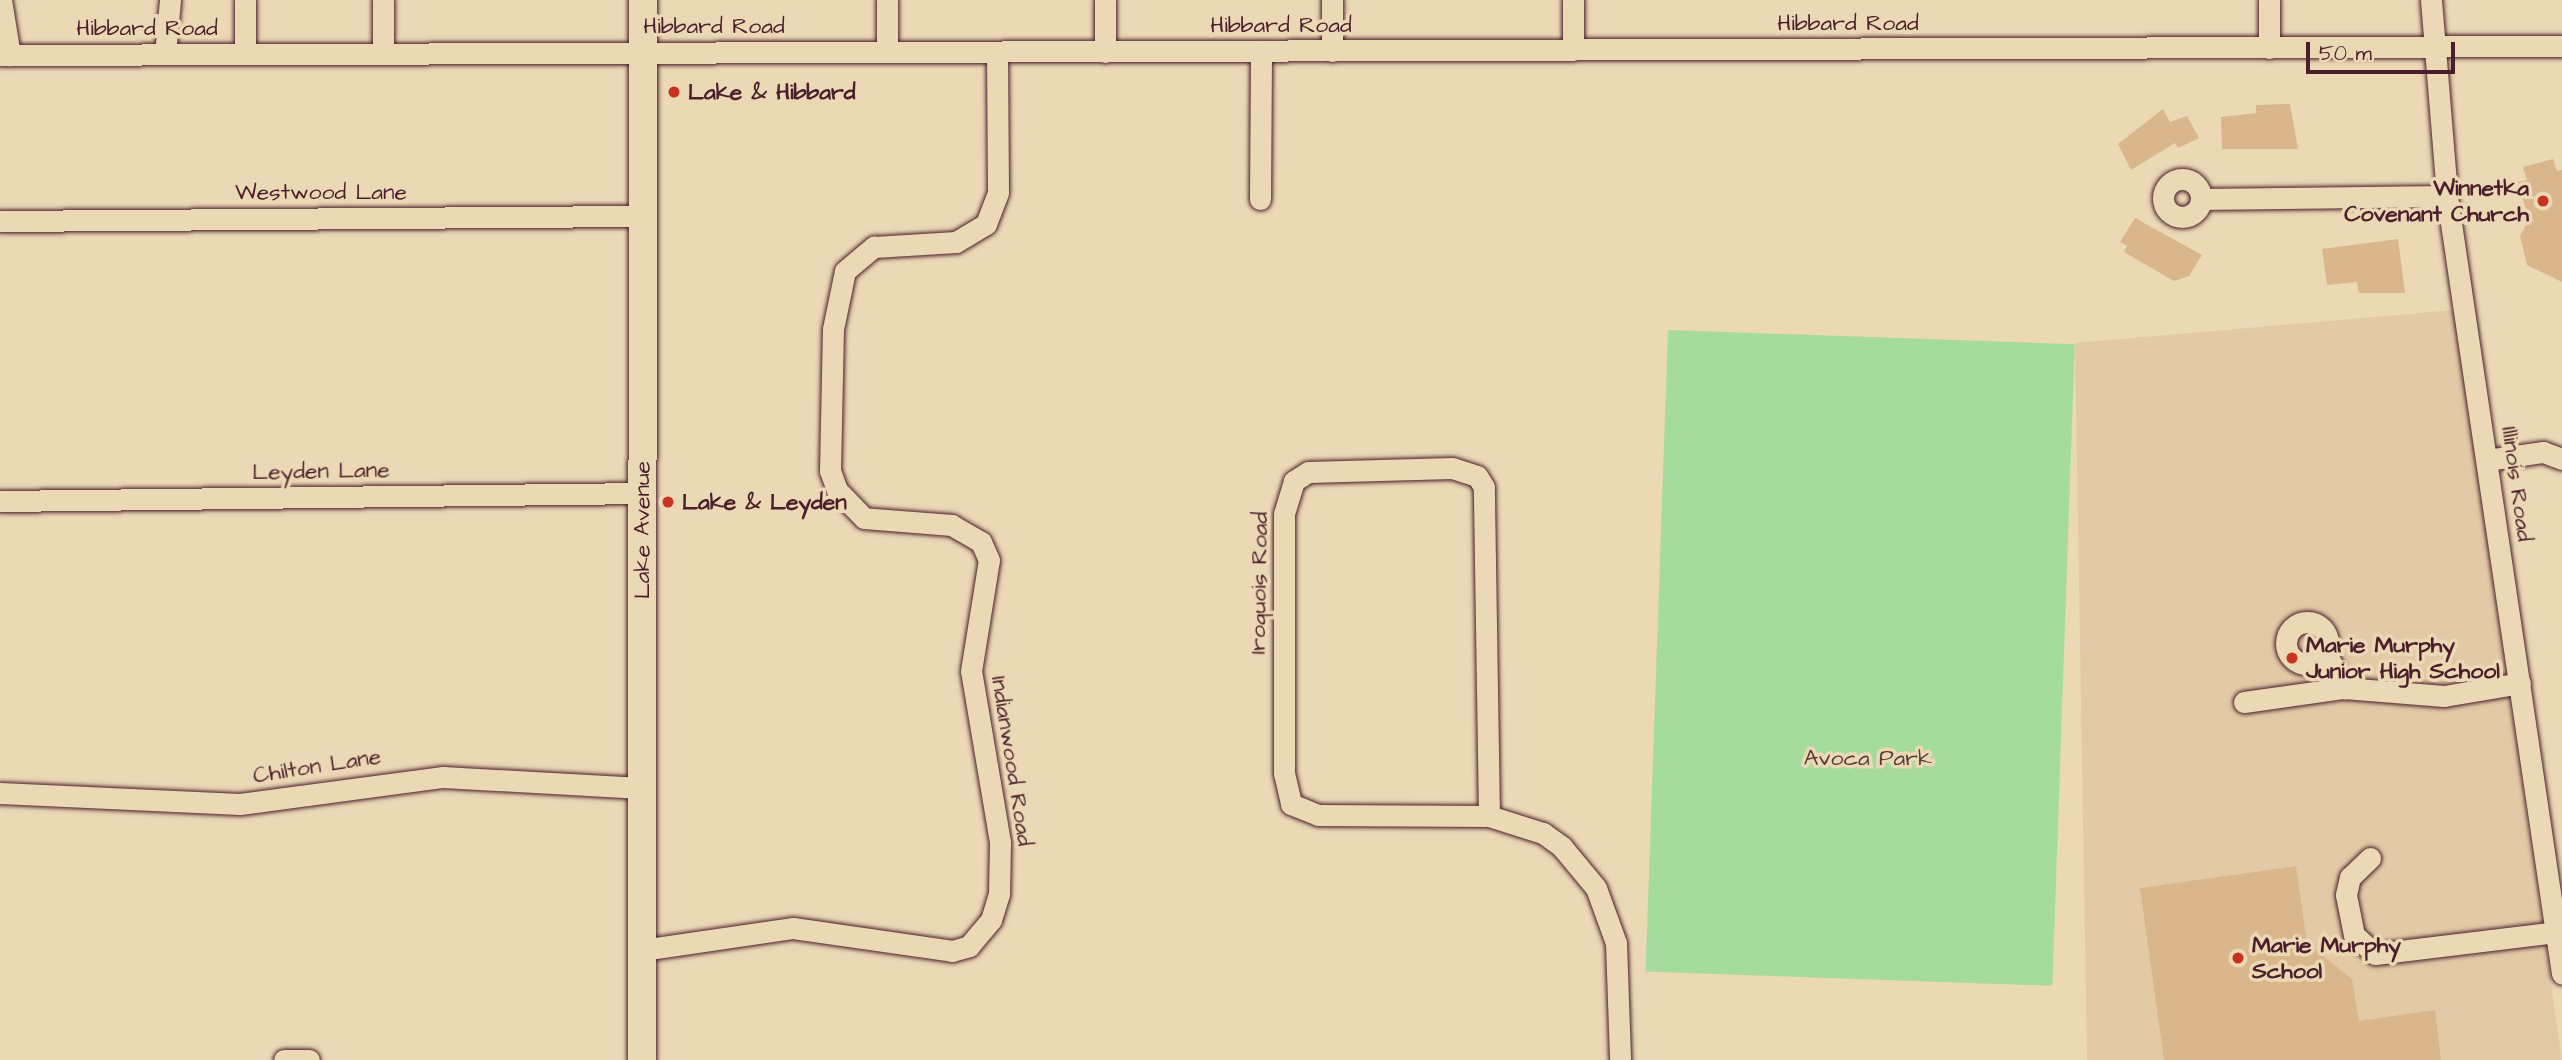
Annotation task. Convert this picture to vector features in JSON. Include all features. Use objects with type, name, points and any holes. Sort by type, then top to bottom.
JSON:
[{"type":"main road","name":"Lake Avenue","points":[[642,1060],[643,0]]},
{"type":"street","points":[[1,0],[5,55]]},
{"type":"street","points":[[165,54],[170,0]]},
{"type":"street","points":[[244,0],[245,54]]},
{"type":"street","points":[[383,0],[383,54]]},
{"type":"street","points":[[887,0],[887,52]]},
{"type":"street","points":[[1105,0],[1105,52]]},
{"type":"street","points":[[1332,0],[1332,51]]},
{"type":"street","points":[[1573,0],[1573,50]]},
{"type":"street","points":[[2269,0],[2269,48]]},
{"type":"street","name":"Illinois Road","points":[[2431,0],[2431,48],[2447,196],[2557,923],[2562,974]]},
{"type":"street","name":"Hibbard Road","points":[[5,55],[2562,46]]},
{"type":"street","points":[[1261,51],[1261,199]]},
{"type":"street","name":"Indianwood Road","points":[[642,950],[793,928],[952,951],[969,946],[991,920],[999,894],[999,842],[971,671],[989,560],[981,542],[952,526],[864,518],[837,491],[830,471],[833,329],[845,271],[874,247],[956,242],[986,224],[998,192],[997,52]]},
{"type":"street","points":[[2201,199],[2447,196]]},
{"type":"street","name":"Westwood Lane","points":[[0,221],[642,216]]},
{"type":"street","points":[[2487,460],[2543,452],[2562,459]]},
{"type":"street","name":"Iroquois Road","points":[[1489,816],[1484,487],[1477,476],[1452,468],[1308,472],[1294,481],[1284,513],[1284,773],[1291,804],[1318,816],[1489,816],[1543,833],[1596,888],[1616,943],[1620,1060]]},
{"type":"street","name":"Leyden Lane","points":[[0,501],[642,493]]},
{"type":"street","points":[[2325,651],[2344,688]]},
{"type":"street","points":[[2244,702],[2344,688],[2423,697],[2520,683]]},
{"type":"street","name":"Chilton Lane","points":[[0,793],[240,804],[443,777],[642,788]]},
{"type":"street","points":[[2370,858],[2350,877],[2346,895],[2354,935],[2375,954],[2500,939],[2557,923]]},
{"type":"street","points":[[284,1060],[309,1060]]},
{"type":"shaded area","name":"Marie Murphy Junior High School","points":[[2454,310],[2562,1060],[2087,1060],[2075,343]]},
{"type":"green space","name":"Avoca Park","points":[[1668,330],[2075,344],[2052,986],[1646,972]]},
{"type":"building","points":[[2290,104],[2298,149],[2222,149],[2221,117],[2256,113],[2256,105]]},
{"type":"building","points":[[2163,109],[2170,122],[2187,116],[2199,138],[2178,148],[2175,143],[2131,170],[2118,144]]},
{"type":"building","name":"Winnetka Covenant Church","points":[[2553,159],[2557,171],[2562,170],[2562,282],[2527,265],[2520,236],[2529,220],[2518,182],[2527,180],[2523,167]]},
{"type":"building","points":[[2135,218],[2202,255],[2189,276],[2174,281],[2124,252],[2127,246],[2120,242]]},
{"type":"building","points":[[2398,239],[2405,293],[2359,293],[2357,282],[2327,285],[2322,249]]},
{"type":"building","name":"Marie Murphy School","points":[[2296,866],[2307,943],[2352,979],[2359,1021],[2435,1010],[2441,1060],[2164,1060],[2140,888]]},
{"type":"place","name":"Lake & Hibbard","points":[[674,92]]},
{"type":"place","name":"Winnetka Covenant Church","points":[[2543,201]]},
{"type":"place","name":"Lake & Leyden","points":[[668,502]]},
{"type":"place","name":"Marie Murphy Junior High School","points":[[2292,658]]},
{"type":"place","name":"Marie Murphy School","points":[[2238,958]]}]
